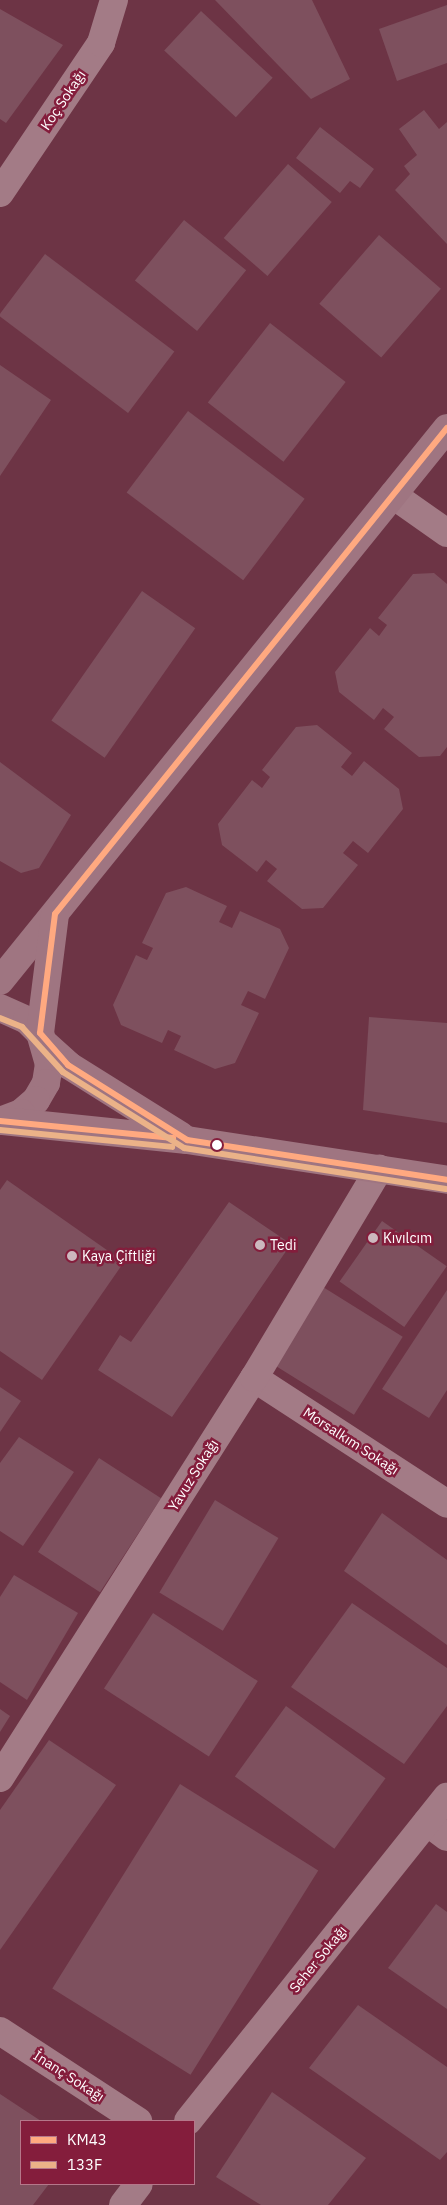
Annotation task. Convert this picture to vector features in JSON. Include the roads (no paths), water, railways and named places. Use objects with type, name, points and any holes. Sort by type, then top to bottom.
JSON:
[{"type":"street","name":"Koç Sokağı","points":[[0,193],[101,43],[114,0]]},
{"type":"street","points":[[0,981],[447,428]]},
{"type":"street","points":[[393,496],[447,533]]},
{"type":"street","points":[[1,1121],[36,1100],[46,1083],[42,1039],[55,914]]},
{"type":"street","points":[[0,1008],[27,1020],[42,1039],[68,1065],[187,1140]]},
{"type":"street","points":[[1,1121],[187,1140],[447,1180]]},
{"type":"street","name":"Yavuz Sokağı","points":[[0,1778],[254,1378],[379,1169]]},
{"type":"street","name":"Morsalkım Sokağı","points":[[254,1378],[447,1504]]},
{"type":"street","name":"Seher Sokağı","points":[[189,2120],[437,1829],[447,1797]]},
{"type":"street","name":"İnanç Sokağı","points":[[0,2031],[136,2120]]},
{"type":"street","points":[[123,2205],[138,2185]]},
{"type":"place","name":"Kıvılcım","points":[[373,1238]]},
{"type":"place","name":"Tedi","points":[[260,1245]]},
{"type":"place","name":"Kaya Çiftliği","points":[[72,1256]]}]
